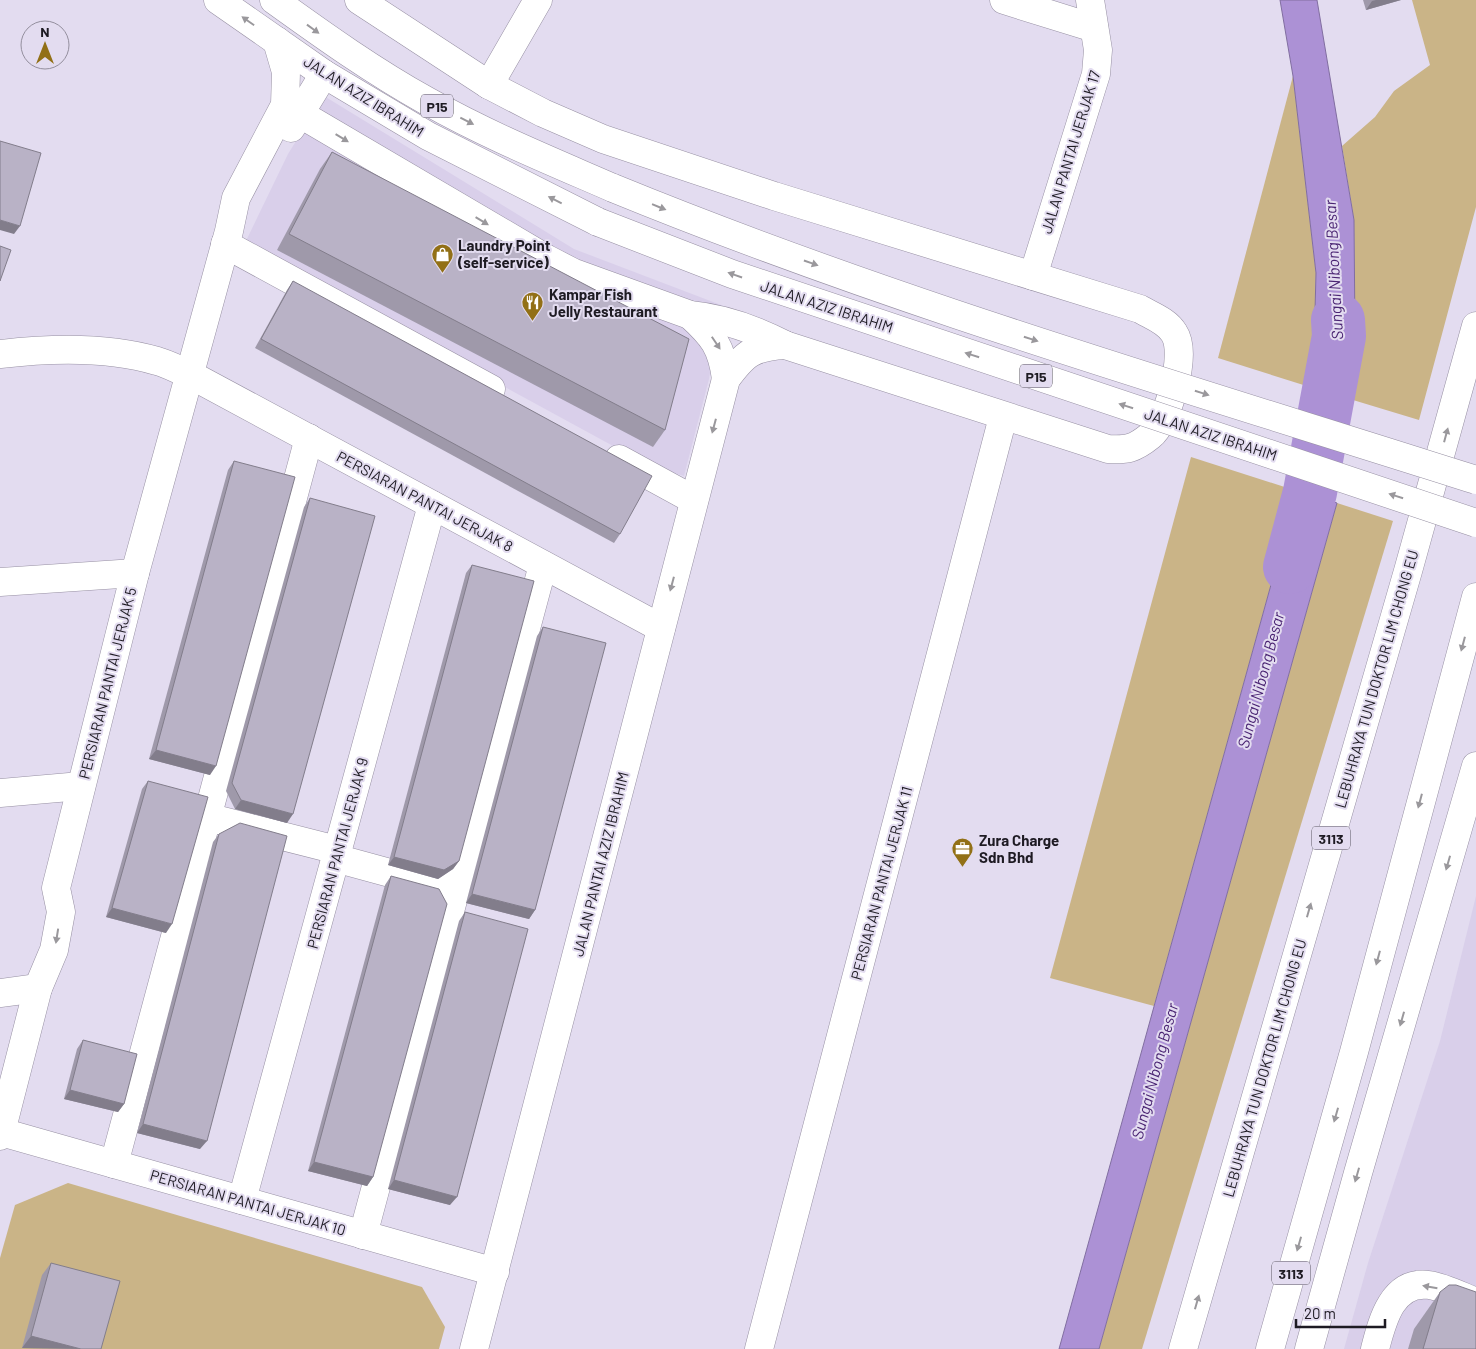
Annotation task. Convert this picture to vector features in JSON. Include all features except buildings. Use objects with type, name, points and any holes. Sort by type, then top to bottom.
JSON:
[{"type":"main road","name":"JALAN AZIZ IBRAHIM","points":[[218,0],[324,74],[428,136],[598,222],[732,274],[1476,523]]},
{"type":"main road","name":"JALAN AZIZ IBRAHIM","points":[[274,0],[345,52],[427,102],[519,147],[717,230],[968,319],[1476,480]]},
{"type":"main road","points":[[293,109],[547,259],[574,273],[690,315],[710,317],[769,337],[785,345],[1003,417],[1108,449],[1129,450],[1152,435],[1169,403],[1178,372],[1180,351],[1175,334],[1166,324],[1140,309],[774,196],[603,139],[543,113],[489,85],[359,0]]},
{"type":"main road","points":[[489,85],[538,0]]},
{"type":"main road","points":[[1004,0],[1094,28]]},
{"type":"main road","name":"JALAN PANTAI JERJAK 17","points":[[1033,276],[1096,74],[1098,50],[1090,0]]},
{"type":"main road","name":"PERSIARAN PANTAI JERJAK 5","points":[[277,41],[286,72],[293,109]]},
{"type":"main road","name":"PERSIARAN PANTAI JERJAK 5","points":[[1,1134],[38,988],[54,950],[60,912],[56,888],[81,786],[135,573],[236,198],[293,109],[324,74]]},
{"type":"main road","points":[[227,237],[512,400]]},
{"type":"main road","name":"JALAN PANTAI AZIZ IBRAHIM","points":[[690,315],[709,332],[720,350],[726,379]]},
{"type":"main road","name":"LEBUHRAYA TUN DOKTOR LIM CHONG EU","points":[[1183,1349],[1408,571],[1476,326]]},
{"type":"main road","name":"JALAN PANTAI AZIZ IBRAHIM","points":[[474,1349],[726,379],[746,354],[759,348],[785,345]]},
{"type":"main road","name":"PERSIARAN PANTAI JERJAK 8","points":[[0,354],[41,349],[99,351],[157,361],[189,374],[661,628]]},
{"type":"main road","name":"PERSIARAN PANTAI JERJAK 11","points":[[759,1349],[1003,417]]},
{"type":"main road","points":[[114,1164],[308,438]]},
{"type":"main road","points":[[599,448],[694,500]]},
{"type":"main road","name":"PERSIARAN PANTAI JERJAK 9","points":[[242,1200],[432,505]]},
{"type":"main road","points":[[362,1235],[543,565]]},
{"type":"main road","points":[[0,582],[135,573]]},
{"type":"main road","name":"3113","points":[[1270,1349],[1354,1052],[1476,597]]},
{"type":"main road","points":[[1309,1349],[1358,1172],[1476,766]]},
{"type":"main road","points":[[0,793],[81,786]]},
{"type":"main road","points":[[207,817],[456,891]]},
{"type":"main road","points":[[0,993],[38,988]]},
{"type":"main road","name":"PERSIARAN PANTAI JERJAK 10","points":[[1,1134],[114,1164],[495,1272]]},
{"type":"main road","points":[[1375,1349],[1384,1314],[1392,1302],[1414,1286],[1429,1285],[1476,1302]]},
{"type":"shaded area","points":[[1412,0],[1476,0],[1476,207],[1419,420],[1353,400],[1355,336],[1354,220],[1342,146],[1375,117],[1394,91],[1430,65]]},
{"type":"shaded area","points":[[1293,76],[1316,273],[1313,388],[1218,358]]},
{"type":"shaded area","points":[[324,96],[574,249],[721,305],[709,379],[684,476],[648,465],[244,245],[288,154]]},
{"type":"shaded area","points":[[1191,457],[1297,491],[1154,1006],[1050,978]]},
{"type":"shaded area","points":[[1337,503],[1393,521],[1142,1349],[1099,1349]]},
{"type":"shaded area","points":[[1476,896],[1476,1349],[1344,1349],[1368,1263],[1440,1041]]},
{"type":"shaded area","points":[[68,1183],[422,1287],[445,1327],[439,1349],[0,1349],[0,1258],[15,1205]]},
{"type":"water","points":[[1280,0],[1317,0],[1354,220],[1355,336],[1353,400],[1313,388],[1316,273],[1293,76]]},
{"type":"water","points":[[1297,491],[1337,503],[1099,1349],[1059,1349]]},
{"type":"waterway","name":"Sungai Nibong Besar","points":[[1290,567],[1310,492],[1339,336],[1338,320]]},
{"type":"place","name":"Laundry Point (self-service)","points":[[442,273]]},
{"type":"place","name":"Kampar Fish Jelly Restaurant","points":[[533,322]]},
{"type":"place","name":"Zura Charge Sdn Bhd","points":[[963,868]]}]
